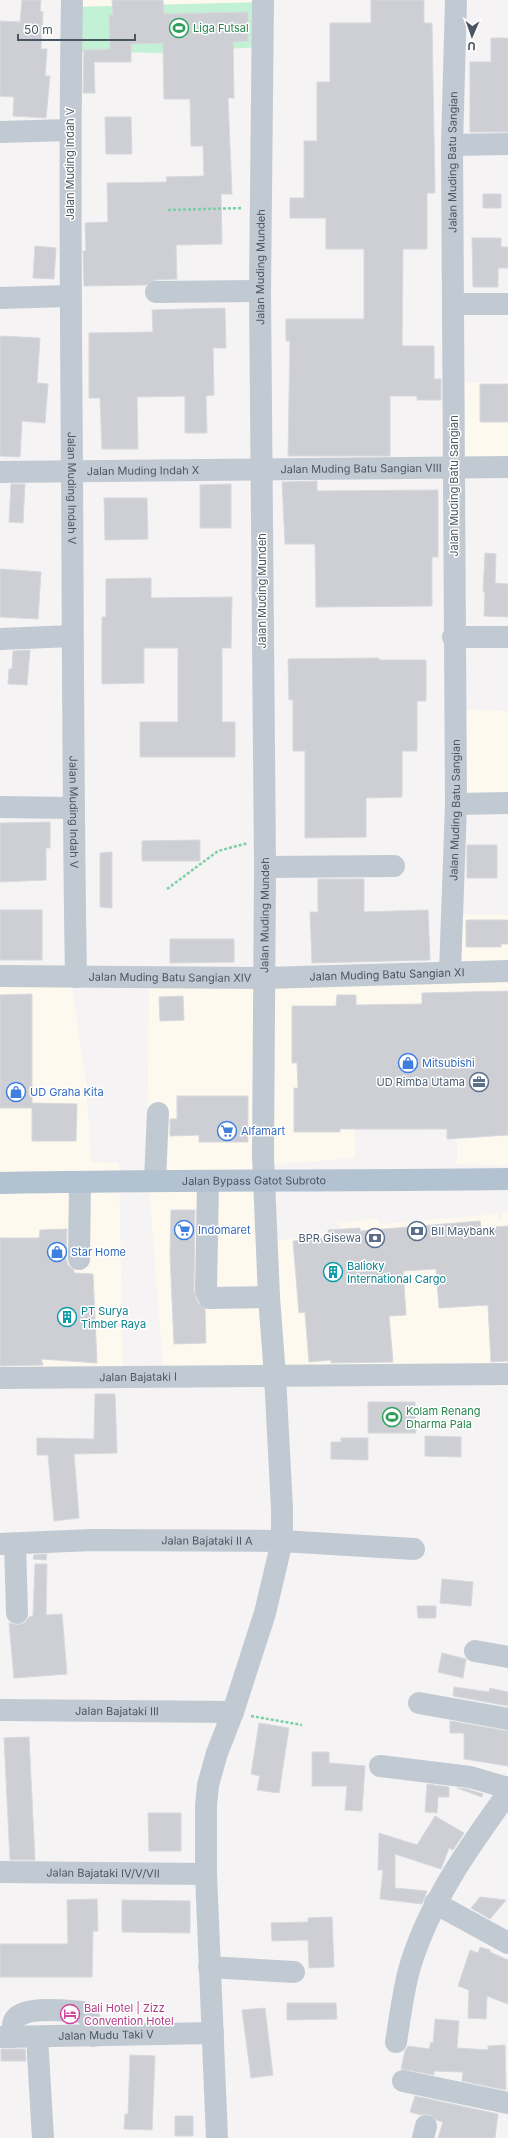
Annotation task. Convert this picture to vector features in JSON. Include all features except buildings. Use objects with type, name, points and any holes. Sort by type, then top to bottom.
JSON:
[{"type":"main road","name":"Jalan Bypass Gatot Subroto","points":[[0,1183],[155,1180],[265,1182],[508,1179]]},
{"type":"street","name":"Jalan Muding Indah V","points":[[72,0],[69,130],[73,808],[76,977]]},
{"type":"street","name":"Jalan Muding Mundeh","points":[[217,2138],[206,1874],[206,1806],[208,1785],[217,1753],[233,1712],[265,1613],[282,1541],[263,1156],[265,867],[260,291],[263,0]]},
{"type":"street","name":"Jalan Muding Batu Sangian","points":[[450,972],[456,804],[453,637],[454,304],[452,145],[456,0]]},
{"type":"street","points":[[0,132],[69,130]]},
{"type":"street","points":[[452,145],[508,144]]},
{"type":"street","points":[[156,292],[260,291]]},
{"type":"street","points":[[0,298],[70,296]]},
{"type":"street","points":[[454,304],[508,304]]},
{"type":"street","name":"Jalan Muding Batu Sangian VIII","points":[[262,470],[508,467]]},
{"type":"street","name":"Jalan Muding Indah X","points":[[0,472],[72,473],[262,470]]},
{"type":"street","points":[[0,639],[72,636]]},
{"type":"street","points":[[453,637],[508,637]]},
{"type":"street","points":[[456,804],[508,803]]},
{"type":"street","points":[[0,807],[73,808]]},
{"type":"street","points":[[265,867],[394,866]]},
{"type":"street","name":"Jalan Muding Batu Sangian XI","points":[[265,978],[508,971]]},
{"type":"street","name":"Jalan Muding Batu Sangian XIV","points":[[0,976],[265,978]]},
{"type":"street","points":[[155,1180],[158,1113]]},
{"type":"street","points":[[78,1259],[80,1182]]},
{"type":"street","points":[[208,1182],[206,1291],[209,1298],[269,1297]]},
{"type":"street","name":"Jalan Bajataki I","points":[[0,1378],[508,1374]]},
{"type":"street","name":"Jalan Bajataki II A","points":[[7,1544],[92,1540],[282,1541],[414,1549]]},
{"type":"street","points":[[7,1544],[16,1613]]},
{"type":"street","points":[[475,1651],[508,1657]]},
{"type":"street","points":[[419,1703],[508,1719]]},
{"type":"street","name":"Jalan Bajataki III","points":[[0,1710],[233,1712]]},
{"type":"street","points":[[380,1766],[470,1777],[508,1788]]},
{"type":"street","points":[[396,2042],[404,1991],[410,1968],[435,1903],[482,1828],[508,1793]]},
{"type":"street","name":"Jalan Bajataki IV/V/VII","points":[[0,1872],[206,1874]]},
{"type":"street","points":[[435,1903],[508,1943]]},
{"type":"street","points":[[209,1967],[294,1972]]},
{"type":"street","points":[[6,2037],[14,2021],[21,2013],[35,2010],[82,2012],[87,2014],[91,2021],[93,2036]]},
{"type":"street","name":"Jalan Mudu Taki V","points":[[6,2037],[213,2033]]},
{"type":"street","points":[[37,2036],[43,2138]]},
{"type":"street","points":[[403,2081],[508,2103]]},
{"type":"path","points":[[168,210],[262,208]]},
{"type":"path","points":[[167,889],[218,851],[264,839]]},
{"type":"path","points":[[233,1712],[302,1725]]},
{"type":"shaded area","points":[[71,0],[263,0],[263,2],[71,7]]},
{"type":"shaded area","points":[[508,382],[508,468],[462,469],[460,383]]},
{"type":"shaded area","points":[[457,709],[508,711],[508,800],[462,804]]},
{"type":"shaded area","points":[[454,914],[508,915],[508,1166],[457,1164],[457,1130],[355,1127],[355,1158],[266,1165],[266,1242],[342,1231],[339,1223],[378,1218],[380,1224],[498,1214],[498,1219],[502,1219],[503,1212],[508,1211],[508,1378],[164,1378],[147,1163],[149,973],[454,965]]},
{"type":"shaded area","points":[[69,969],[86,1080],[91,1162],[119,1163],[123,1378],[0,1376],[0,970]]},
{"type":"green space","points":[[263,2],[261,47],[159,53],[75,51],[71,7]]},
{"type":"place","name":"Liga Futsal","points":[[179,28]]},
{"type":"place","name":"Mitsubishi","points":[[408,1063]]},
{"type":"place","name":"UD Rimba Utama","points":[[479,1082]]},
{"type":"place","name":"UD Graha Kita","points":[[16,1092]]},
{"type":"place","name":"Alfamart","points":[[227,1131]]},
{"type":"place","name":"Indomaret","points":[[184,1230]]},
{"type":"place","name":"BII Maybank","points":[[417,1231]]},
{"type":"place","name":"BPR Gisewa","points":[[375,1238]]},
{"type":"place","name":"Star Home","points":[[57,1252]]},
{"type":"place","name":"Balioky International Cargo","points":[[333,1272]]},
{"type":"place","name":"PT Surya Timber Raya","points":[[67,1317]]},
{"type":"place","name":"Kolam Renang Dharma Pala","points":[[392,1417]]},
{"type":"place","name":"Bali Hotel | Zizz Convention Hotel","points":[[70,2014]]}]
